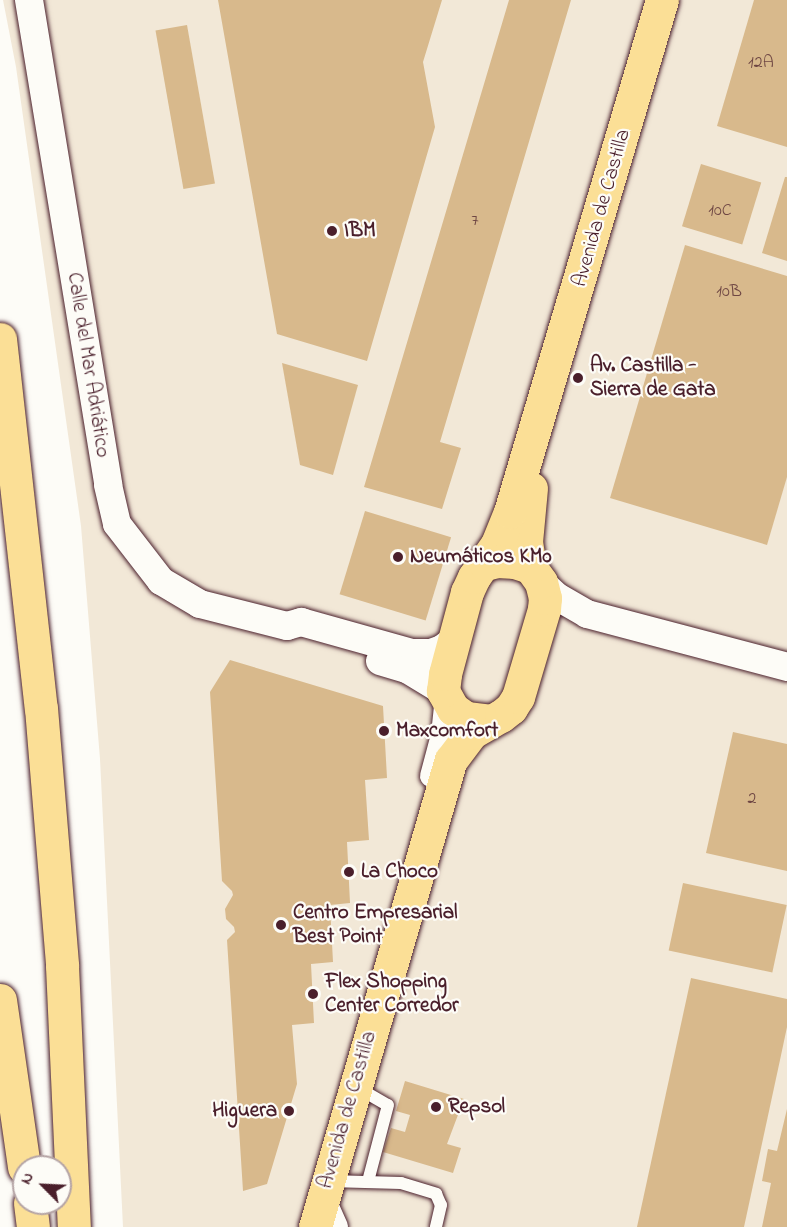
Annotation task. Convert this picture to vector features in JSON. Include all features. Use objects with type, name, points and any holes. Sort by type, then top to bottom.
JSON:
[{"type":"main road","name":"Avenida de Castilla","points":[[444,695],[454,639],[467,592],[474,577],[498,544],[510,512],[541,415],[662,0]]},
{"type":"main road","points":[[0,339],[41,708],[62,966],[74,1227]]},
{"type":"main road","name":"Avenida de Castilla","points":[[326,1208],[355,1086],[451,760],[471,733],[511,708],[518,697],[536,638],[545,598],[535,575],[526,542],[541,415]]},
{"type":"main road","points":[[485,564],[497,561],[515,562],[535,575]]},
{"type":"main road","points":[[444,695],[457,714],[491,721]]},
{"type":"main road","points":[[0,1000],[22,1155]]},
{"type":"street","name":"Calle del Mar Adriático","points":[[29,0],[108,484],[117,524],[160,581],[200,604],[287,626],[301,622],[412,653],[431,653],[442,649],[454,639]]},
{"type":"street","points":[[535,575],[556,596],[588,614],[787,667]]},
{"type":"street","points":[[536,638],[558,621],[588,614]]},
{"type":"street","name":"Calle del Mar Adriático","points":[[287,626],[297,637],[407,669],[444,695]]},
{"type":"street","name":"Avenida de Castilla","points":[[326,1208],[321,1172],[324,1150],[437,756],[444,695]]},
{"type":"lane","points":[[355,1086],[388,1105],[368,1181]]},
{"type":"lane","points":[[326,1208],[368,1181],[401,1183],[436,1194],[441,1205],[436,1227]]},
{"type":"shaded area","points":[[3,0],[787,0],[787,1227],[123,1227],[100,759],[81,526],[16,67]]},
{"type":"building","name":"IBM","points":[[218,0],[442,0],[423,62],[435,127],[367,361],[277,334]]},
{"type":"building","points":[[509,0],[571,0],[440,442],[461,448],[442,509],[364,487]]},
{"type":"building","points":[[754,0],[787,0],[787,147],[717,126]]},
{"type":"building","points":[[187,25],[215,184],[183,189],[155,31]]},
{"type":"building","points":[[701,164],[761,182],[742,245],[682,226]]},
{"type":"building","points":[[785,177],[787,177],[787,261],[762,253]]},
{"type":"building","points":[[685,245],[787,276],[787,477],[767,545],[610,498]]},
{"type":"building","points":[[282,363],[358,385],[333,475],[300,465]]},
{"type":"building","name":"Neumáticos KM0","points":[[365,511],[451,537],[426,621],[340,594]]},
{"type":"building","name":"Centro Empresarial Best Point","points":[[230,660],[383,706],[387,778],[365,780],[369,840],[347,842],[350,903],[330,905],[333,962],[311,964],[314,1023],[292,1025],[297,1084],[267,1184],[243,1191],[227,940],[235,932],[234,927],[226,919],[225,909],[233,895],[222,881],[210,692]]},
{"type":"building","points":[[733,732],[787,744],[787,871],[706,853]]},
{"type":"building","points":[[683,883],[787,905],[772,973],[669,950]]},
{"type":"building","points":[[691,978],[787,999],[787,1027],[744,1227],[637,1227]]},
{"type":"building","points":[[405,1081],[464,1099],[447,1144],[461,1148],[453,1173],[383,1152],[391,1128],[405,1132],[410,1115],[396,1111]]},
{"type":"building","points":[[787,1109],[787,1227],[762,1227],[771,1183],[762,1181],[768,1149],[777,1151]]},
{"type":"place","name":"IBM","points":[[332,231]]},
{"type":"place","name":"Av. Castilla - Sierra de Gata","points":[[578,378]]},
{"type":"place","name":"Neumáticos KM0","points":[[398,557]]},
{"type":"place","name":"Maxcomfort","points":[[384,731]]},
{"type":"place","name":"La Choco","points":[[349,872]]},
{"type":"place","name":"Centro Empresarial Best Point","points":[[281,925]]},
{"type":"place","name":"Flex Shopping Center Corredor","points":[[313,994]]},
{"type":"place","name":"Repsol","points":[[436,1107]]},
{"type":"place","name":"Higuera","points":[[289,1111]]}]
